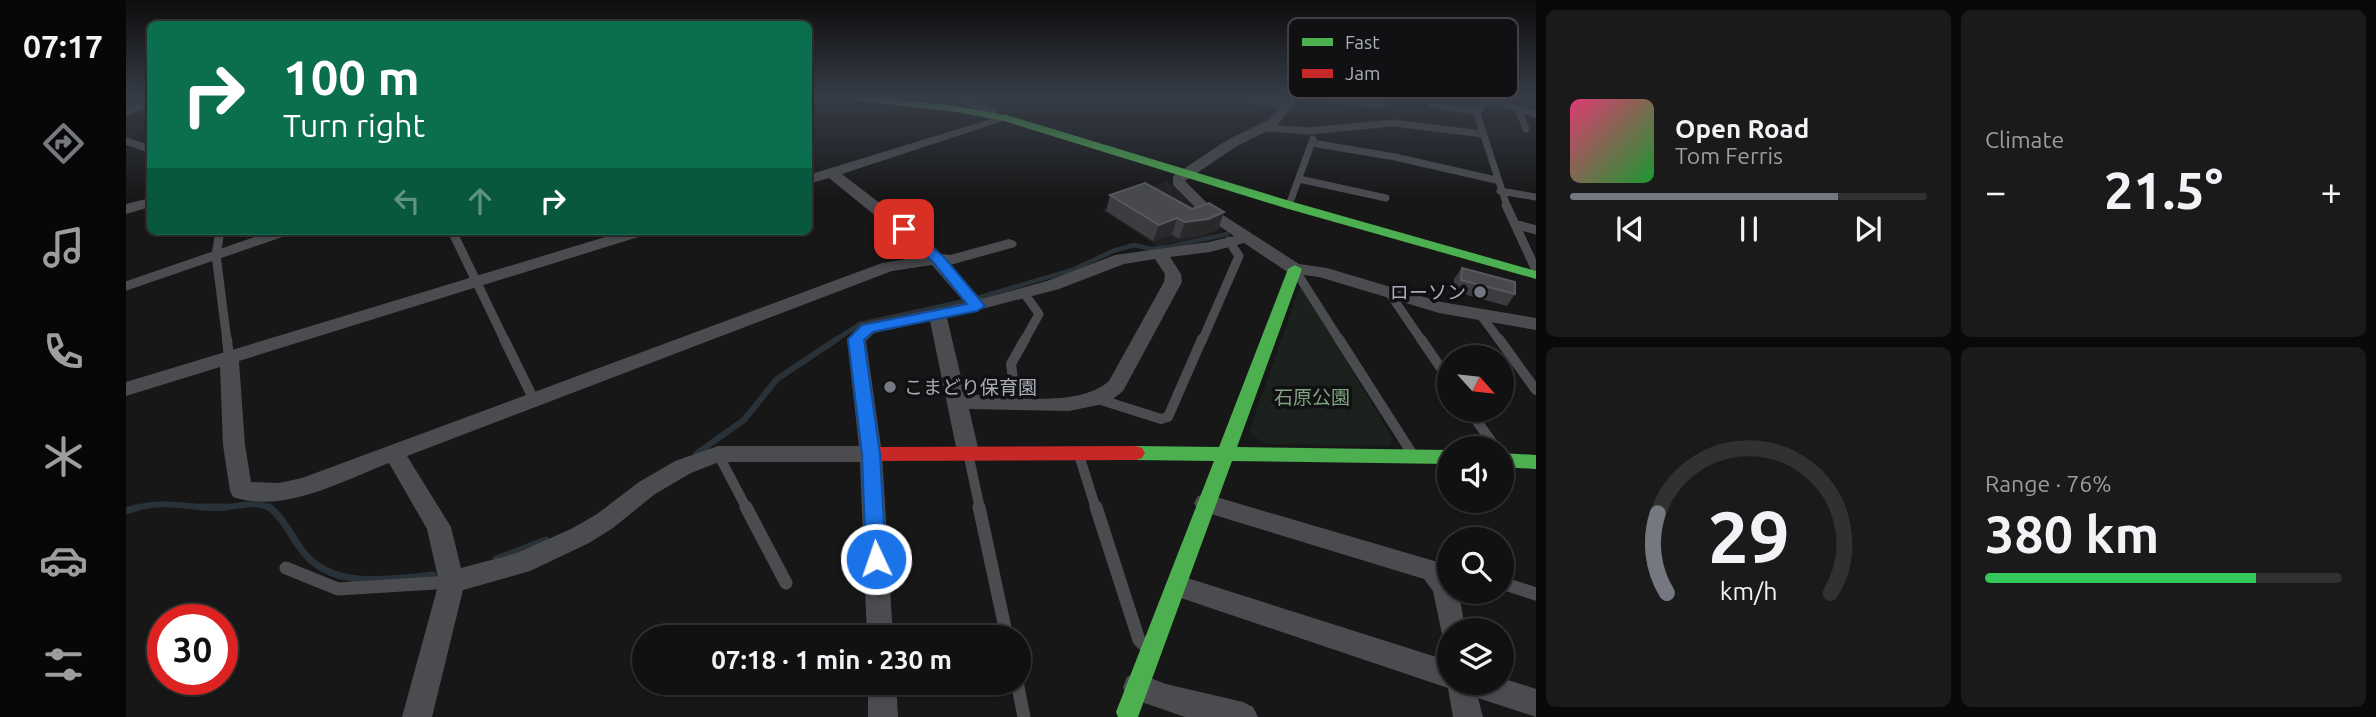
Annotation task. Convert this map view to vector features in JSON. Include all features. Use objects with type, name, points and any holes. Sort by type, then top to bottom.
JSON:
[{"type":"street","points":[[812,179],[954,131]]},
{"type":"street","points":[[1050,131],[1289,205],[1536,273]]},
{"type":"street","points":[[1258,131],[1237,140],[1207,162],[1180,176],[1178,182],[1186,193],[1238,239],[1295,269],[1321,272],[1390,294],[1536,324]]},
{"type":"street","points":[[126,141],[147,148]]},
{"type":"street","points":[[832,173],[923,244],[977,306]]},
{"type":"street","points":[[126,209],[147,203]]},
{"type":"street","points":[[126,389],[629,235]]},
{"type":"street","points":[[879,625],[871,454],[856,339],[868,328],[977,306],[1024,293],[1121,259],[1160,255],[1238,239]]},
{"type":"street","points":[[229,359],[234,445],[241,491],[279,492],[304,486],[394,453],[888,267],[938,259],[950,260],[1010,244]]},
{"type":"street","points":[[957,401],[1058,404],[1098,399],[1116,386],[1173,282],[1173,274],[1160,255]]},
{"type":"street","points":[[1130,705],[1178,586],[1206,503],[1295,269]]},
{"type":"street","points":[[937,314],[968,452]]},
{"type":"street","points":[[452,582],[521,563],[580,536],[605,521],[646,488],[683,467],[718,454],[968,452],[1437,457]]},
{"type":"street","points":[[394,453],[439,527],[452,582],[417,717]]},
{"type":"street","points":[[1514,458],[1536,462]]},
{"type":"street","points":[[1206,503],[1437,568]]},
{"type":"street","points":[[1178,586],[1437,671]]},
{"type":"street","points":[[882,695],[883,717]]},
{"type":"street","points":[[1464,695],[1468,717]]},
{"type":"street","points":[[1512,695],[1536,703]]},
{"type":"street","points":[[1130,705],[1166,698],[1243,717]]},
{"type":"lane","points":[[1304,131],[1314,131]]},
{"type":"lane","points":[[1459,131],[1483,134],[1500,191],[1536,273]]},
{"type":"lane","points":[[1289,205],[1314,138],[1310,132]]},
{"type":"lane","points":[[1312,143],[1395,157],[1496,180]]},
{"type":"lane","points":[[1298,179],[1385,198]]},
{"type":"lane","points":[[1500,191],[1536,197]]},
{"type":"lane","points":[[1515,224],[1536,230]]},
{"type":"lane","points":[[219,235],[216,255],[229,359]]},
{"type":"lane","points":[[126,286],[274,235]]},
{"type":"lane","points":[[454,235],[534,400]]},
{"type":"lane","points":[[1098,399],[1161,419],[1168,417],[1238,256],[1238,239]]},
{"type":"lane","points":[[1295,269],[1413,456]]},
{"type":"lane","points":[[1016,402],[1011,364],[1039,314],[1024,293]]},
{"type":"lane","points":[[1390,294],[1437,363]]},
{"type":"lane","points":[[1480,314],[1535,388]]},
{"type":"lane","points":[[968,452],[1004,625]]},
{"type":"lane","points":[[718,454],[786,583]]},
{"type":"lane","points":[[1079,454],[1139,640],[1150,650]]},
{"type":"lane","points":[[286,568],[338,589],[452,582]]},
{"type":"lane","points":[[1514,587],[1536,594]]},
{"type":"lane","points":[[1020,695],[1024,717]]},
{"type":"shaded area","points":[[1167,181],[1224,229],[1203,237],[1157,246],[1102,210]]},
{"type":"green space","name":"石原公園","points":[[1301,284],[1393,439],[1390,446],[1264,444],[1249,432]]},
{"type":"building","points":[[1145,183],[1192,209],[1209,203],[1224,212],[1208,219],[1185,222],[1177,218],[1159,225],[1110,195]]},
{"type":"building","points":[[1462,268],[1515,282],[1515,294],[1461,280]]},
{"type":"waterway","points":[[977,298],[1072,270],[1113,251],[1134,245],[1151,249],[1168,247],[1227,234]]},
{"type":"waterway","points":[[834,341],[860,324],[965,301]]},
{"type":"waterway","points":[[696,454],[744,420],[777,379],[834,341]]},
{"type":"waterway","points":[[134,509],[165,504],[204,507]]},
{"type":"waterway","points":[[226,507],[251,504],[271,509]]},
{"type":"waterway","points":[[126,511],[139,507]]},
{"type":"waterway","points":[[204,507],[226,507]]},
{"type":"waterway","points":[[204,507],[226,507]]},
{"type":"waterway","points":[[269,507],[280,517],[305,554],[332,573],[365,580],[433,575]]},
{"type":"waterway","points":[[496,559],[546,540]]},
{"type":"traffic: fast","points":[[1050,131],[1289,205],[1536,275]]},
{"type":"traffic: fast","points":[[1128,712],[1295,269]]},
{"type":"traffic: fast","points":[[1136,453],[1437,457]]},
{"type":"traffic: fast","points":[[1514,461],[1536,462]]},
{"type":"traffic: jam","points":[[871,454],[1136,453]]},
{"type":"place","name":"ローソン","points":[[1480,292]]},
{"type":"place","name":"こまどり保育園","points":[[890,387]]},
{"type":"route","points":[[876,559],[871,454],[856,339],[868,328],[977,306],[938,259],[904,229]]}]
